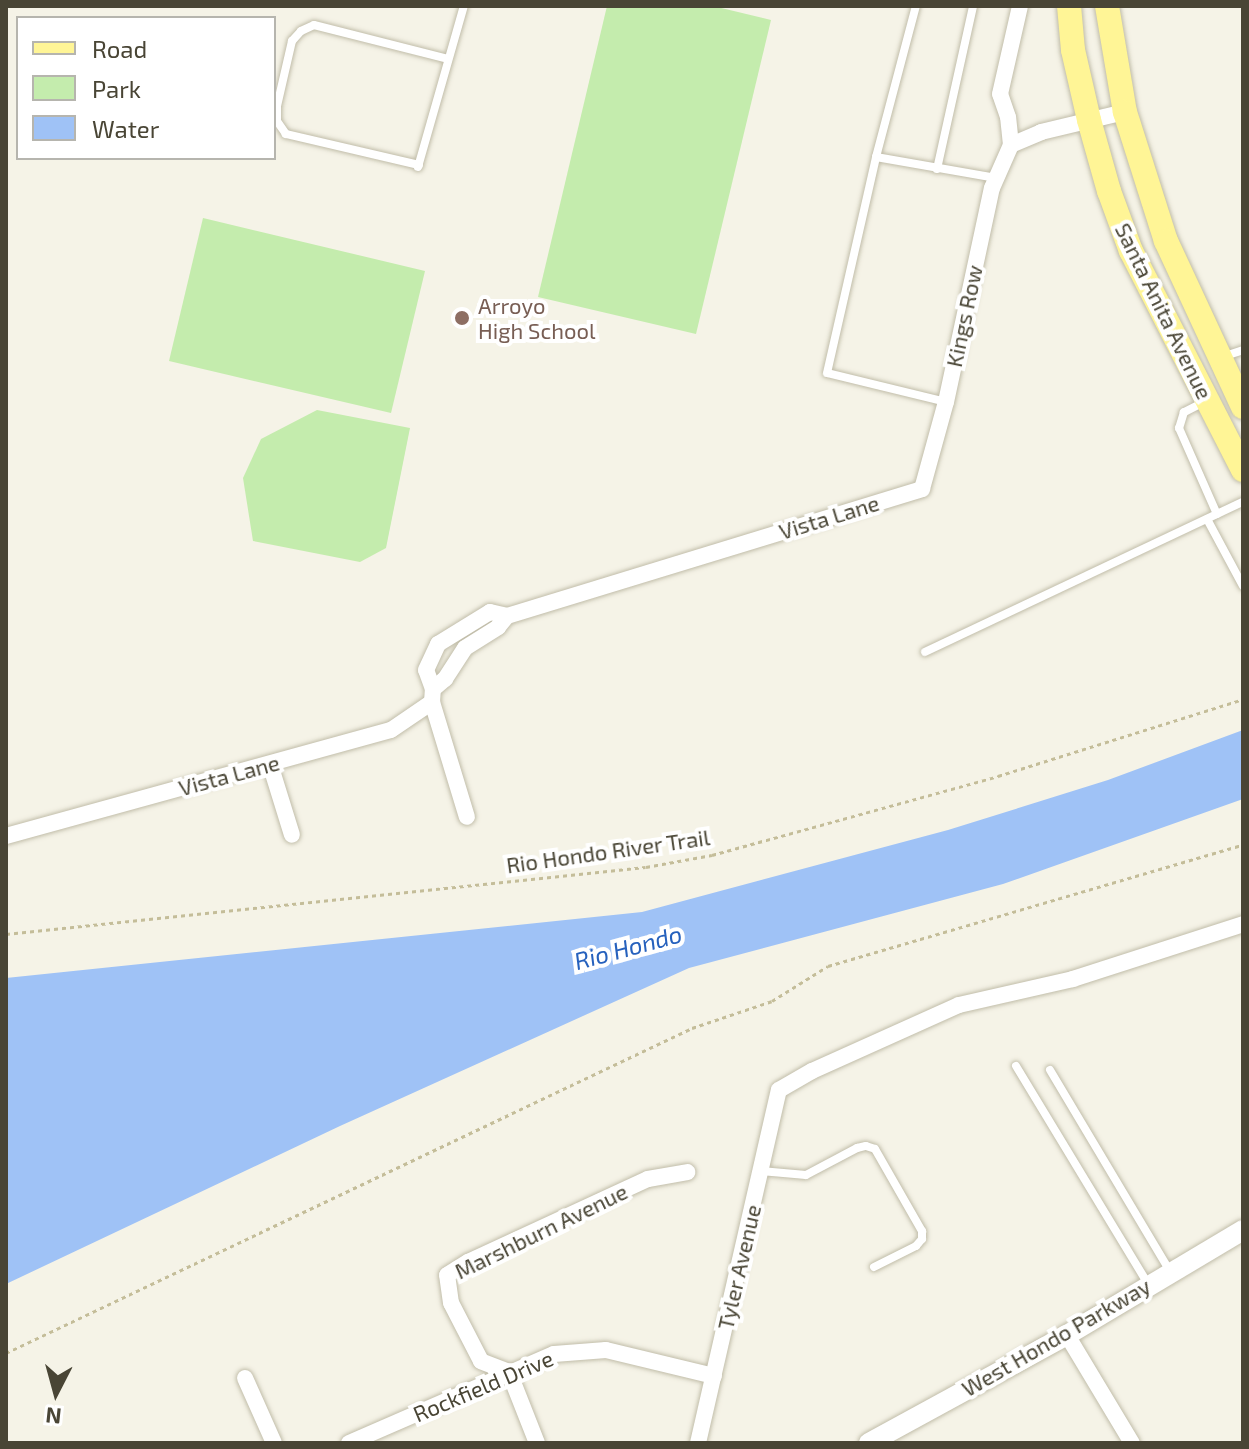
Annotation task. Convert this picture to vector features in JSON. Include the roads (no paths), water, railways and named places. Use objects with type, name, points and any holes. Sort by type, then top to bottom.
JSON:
[{"type":"main road","name":"Santa Anita Avenue","points":[[1069,6],[1073,50],[1109,191],[1147,285],[1243,470]]},
{"type":"main road","name":"Santa Anita Avenue","points":[[1107,6],[1125,112],[1166,241],[1199,320],[1232,354],[1243,407]]},
{"type":"main road","points":[[1147,285],[1166,298],[1196,345],[1232,354]]},
{"type":"street","points":[[1020,6],[1000,94],[1008,117],[1011,145],[1041,132],[1125,112]]},
{"type":"street","name":"Kings Row","points":[[922,489],[946,402],[996,178],[1011,145]]},
{"type":"street","name":"Vista Lane","points":[[432,696],[426,670],[438,644],[490,612],[507,616],[922,489]]},
{"type":"street","name":"Vista Lane","points":[[6,836],[391,730],[432,696],[465,648],[498,627],[507,616]]},
{"type":"street","points":[[432,696],[467,817]]},
{"type":"street","points":[[270,764],[292,835]]},
{"type":"street","name":"Tyler Avenue","points":[[698,1443],[779,1090],[812,1071],[959,1005],[1073,979],[1243,924]]},
{"type":"street","name":"Marshburn Avenue","points":[[509,1372],[481,1361],[451,1303],[447,1275],[468,1262],[648,1179],[687,1172]]},
{"type":"street","name":"West Hondo Parkway","points":[[869,1443],[1067,1335],[1243,1230]]},
{"type":"street","points":[[1067,1335],[1132,1443]]},
{"type":"street","name":"Rockfield Drive","points":[[349,1443],[554,1354],[606,1350],[714,1376]]},
{"type":"street","points":[[509,1372],[537,1443]]},
{"type":"street","points":[[245,1378],[274,1443]]},
{"type":"lane","points":[[448,59],[314,25],[301,31],[292,41],[277,106],[277,121],[286,134],[418,167],[464,6]]},
{"type":"lane","points":[[916,6],[876,157],[827,373],[946,402]]},
{"type":"lane","points":[[937,169],[973,6]]},
{"type":"lane","points":[[876,157],[996,178]]},
{"type":"lane","points":[[1207,401],[1184,412],[1179,428],[1217,514]]},
{"type":"lane","points":[[925,652],[1243,502]]},
{"type":"lane","points":[[1207,519],[1243,586]]},
{"type":"lane","points":[[1016,1066],[1148,1284]]},
{"type":"lane","points":[[1050,1070],[1171,1272]]},
{"type":"lane","points":[[760,1171],[806,1175],[857,1148],[866,1146],[875,1149],[922,1231],[922,1239],[916,1246],[874,1267]]},
{"type":"water","name":"Rio Hondo","points":[[1243,730],[1243,799],[1003,884],[689,968],[340,1126],[6,1284],[6,978],[642,912],[948,830],[1108,780]]},
{"type":"place","name":"Arroyo High School","points":[[462,318]]}]
